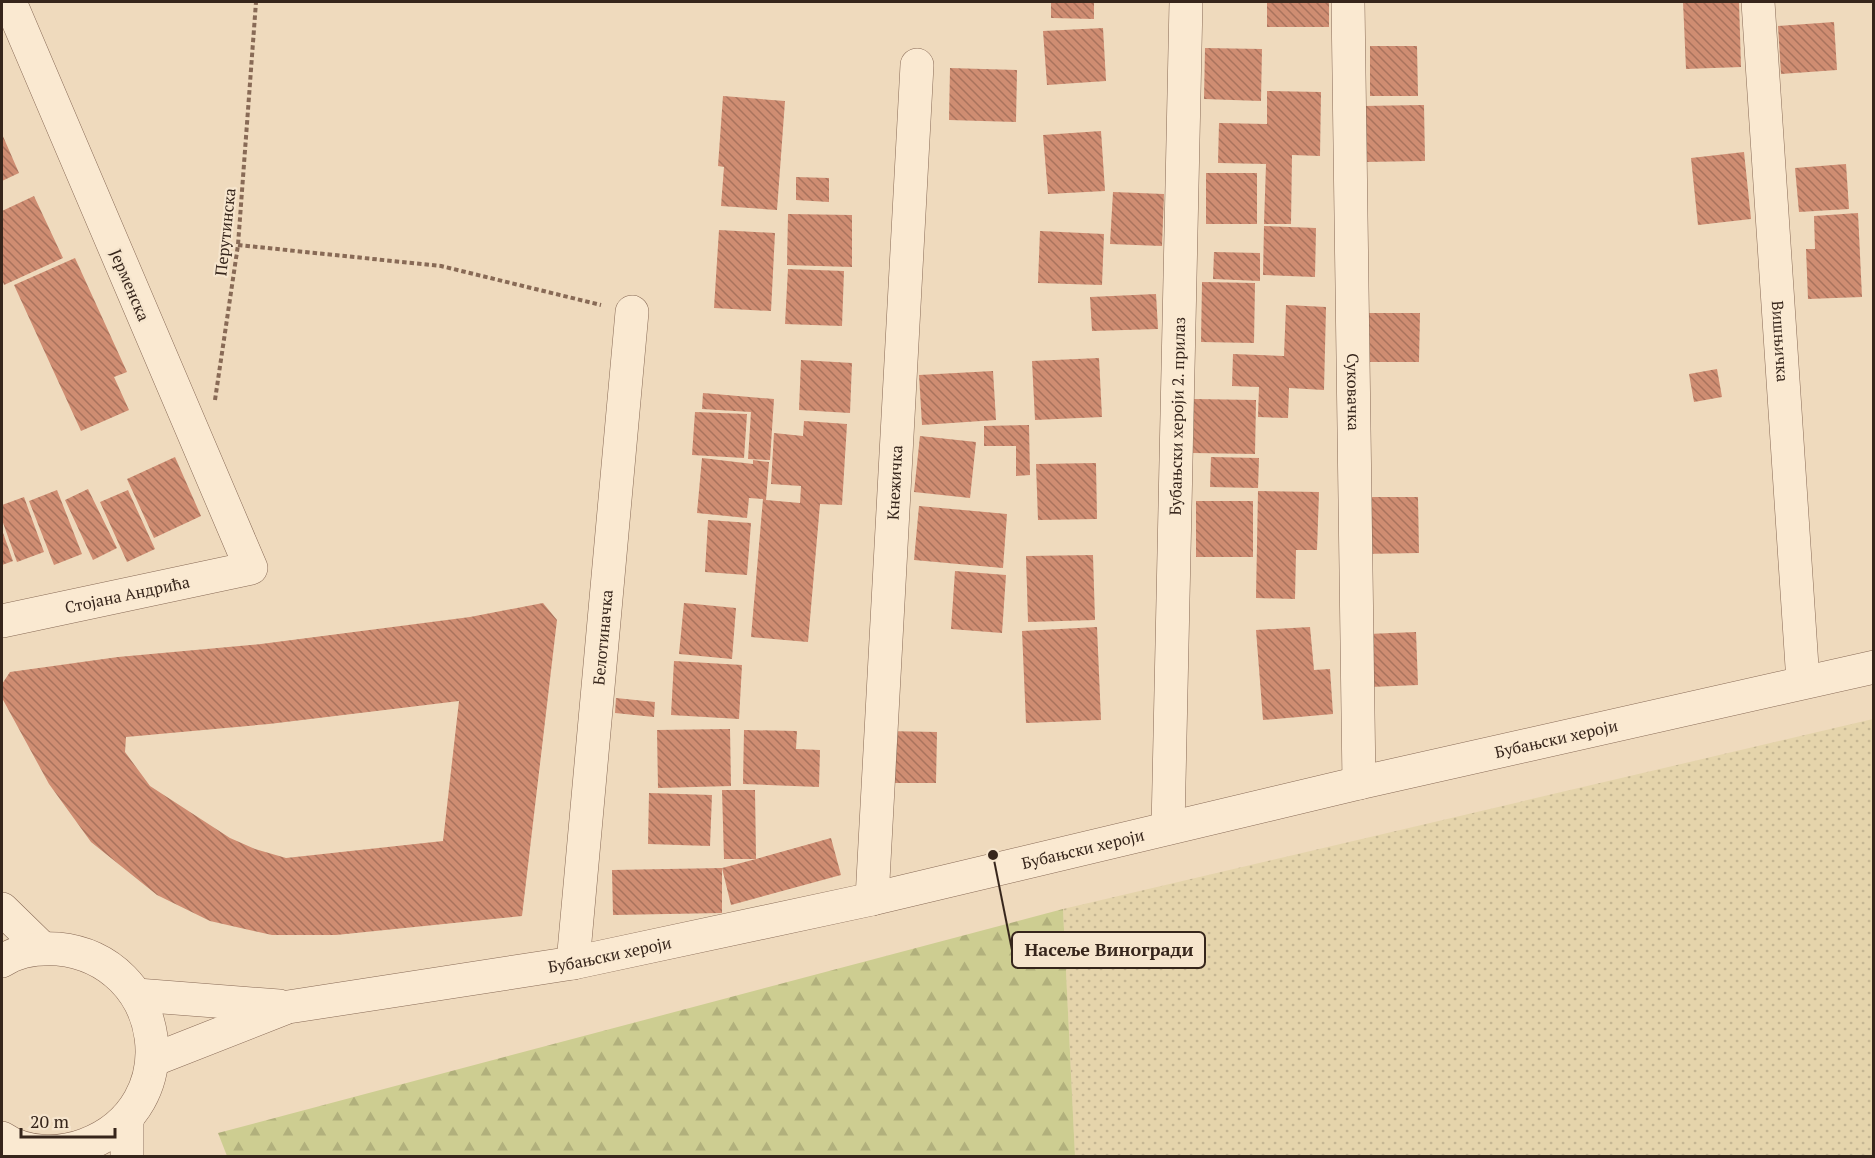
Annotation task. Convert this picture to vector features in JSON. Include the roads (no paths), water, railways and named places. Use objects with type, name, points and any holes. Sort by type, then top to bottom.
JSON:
[{"type":"street","name":"Јерменска","points":[[10,2],[251,568]]},
{"type":"street","name":"Бубањски хероји 2. прилаз","points":[[1168,828],[1186,2]]},
{"type":"street","name":"Суковачка","points":[[1348,2],[1359,783]]},
{"type":"street","name":"Вишњичка","points":[[1758,2],[1803,682]]},
{"type":"street","name":"Кнежичка","points":[[872,899],[917,65]]},
{"type":"street","name":"Белотиначка","points":[[573,963],[632,312]]},
{"type":"street","name":"Стојана Андрића","points":[[2,621],[251,568]]},
{"type":"street","name":"Бубањски хероји","points":[[153,1060],[288,1007],[573,963],[872,899],[1359,783],[1874,667]]},
{"type":"street","points":[[2,909],[42,948]]},
{"type":"street","points":[[2,961],[9,956],[42,948],[79,951],[112,968],[137,995],[151,1026],[153,1060],[145,1091],[127,1118],[102,1139],[72,1150],[41,1154],[8,1143],[2,1138]]},
{"type":"street","name":"Бубањски хероји","points":[[137,995],[288,1007]]},
{"type":"street","points":[[127,1118],[127,1156]]},
{"type":"place","name":"Насеље Виногради","points":[[993,855]]}]
